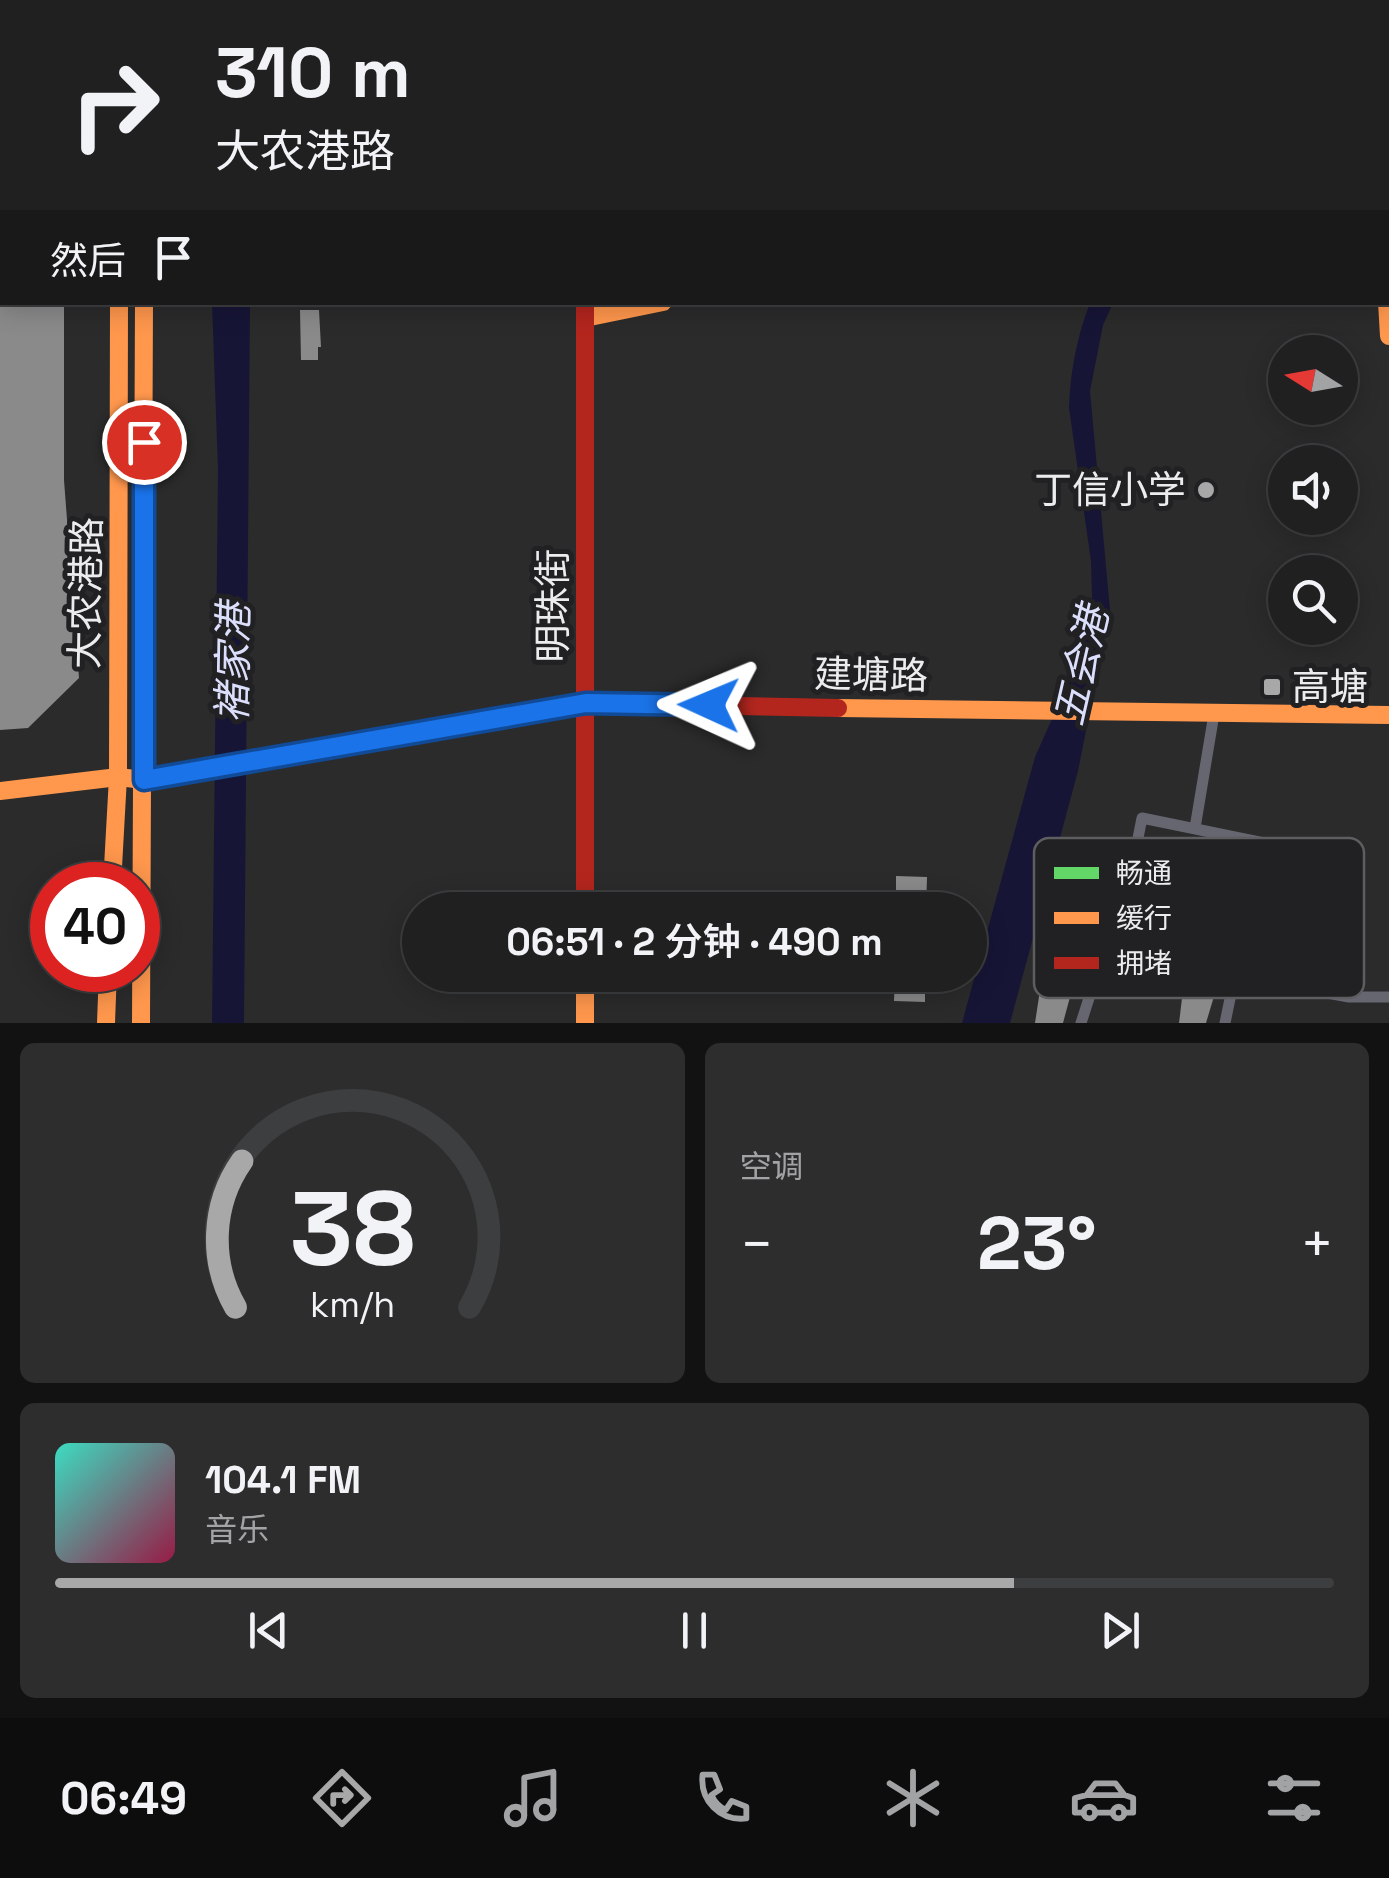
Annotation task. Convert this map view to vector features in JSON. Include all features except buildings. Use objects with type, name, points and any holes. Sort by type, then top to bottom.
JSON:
[{"type":"street","name":"大农港路","points":[[113,862],[118,777],[116,599],[121,448],[118,305]]},
{"type":"street","name":"大农港路","points":[[142,1023],[144,305]]},
{"type":"street","points":[[585,310],[634,305]]},
{"type":"street","points":[[1386,305],[1389,336]]},
{"type":"street","name":"明珠街","points":[[585,310],[585,892]]},
{"type":"street","name":"建塘路","points":[[0,791],[118,777],[144,780],[181,776],[586,703],[1105,714],[1389,715]]},
{"type":"street","points":[[1196,828],[1214,714]]},
{"type":"street","points":[[1138,838],[1142,818],[1242,838]]},
{"type":"street","points":[[106,1023],[107,992]]},
{"type":"street","points":[[585,992],[585,1023]]},
{"type":"street","points":[[1364,998],[1389,997]]},
{"type":"street","points":[[1081,1023],[1089,998]]},
{"type":"street","points":[[1226,1023],[1230,998]]},
{"type":"water","name":"褚家港","points":[[212,305],[250,305],[244,1023],[212,1023],[218,470]]},
{"type":"water","name":"五会港","points":[[1089,305],[1112,305],[1103,325],[1090,391],[1110,610],[1078,771],[1060,838],[1034,838],[1034,934],[1010,1023],[962,1023],[971,992],[987,992],[987,932],[1035,757],[1060,701],[1092,597],[1091,561],[1069,408],[1075,354]]},
{"type":"traffic: slow","points":[[113,862],[118,777],[119,305]]},
{"type":"traffic: slow","points":[[141,1023],[144,305]]},
{"type":"traffic: slow","points":[[585,318],[648,305]]},
{"type":"traffic: slow","points":[[1387,305],[1389,336]]},
{"type":"traffic: slow","points":[[838,708],[1389,715]]},
{"type":"traffic: slow","points":[[181,776],[277,759]]},
{"type":"traffic: slow","points":[[0,791],[118,777],[144,780],[181,776]]},
{"type":"traffic: slow","points":[[106,1023],[107,992]]},
{"type":"traffic: slow","points":[[585,992],[585,1023]]},
{"type":"traffic: jam","points":[[585,305],[585,892]]},
{"type":"traffic: jam","points":[[277,759],[585,703],[838,708]]},
{"type":"place","name":"丁信小学","points":[[1206,490]]},
{"type":"place","name":"高塘","points":[[1272,687]]},
{"type":"route","points":[[144,442],[144,780],[586,703],[709,705]]}]
